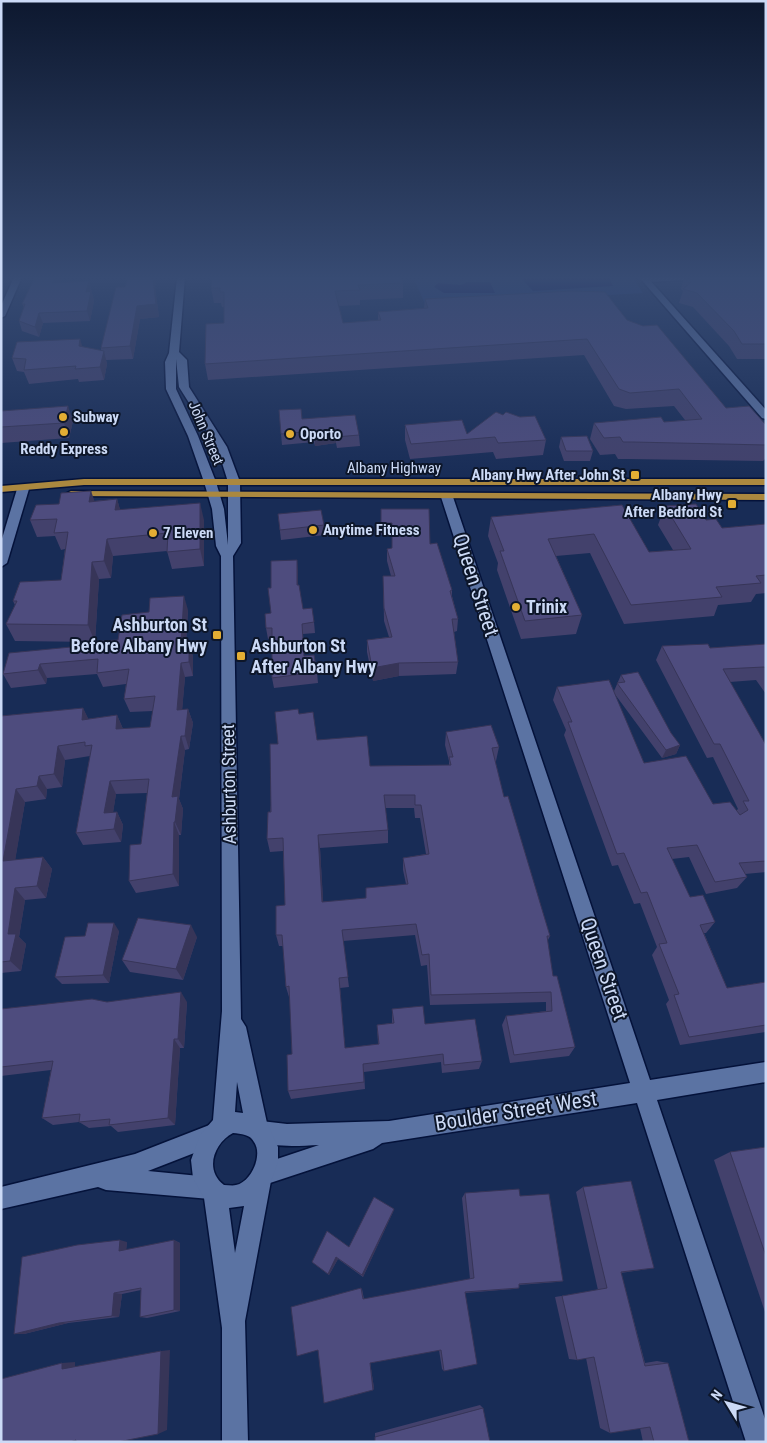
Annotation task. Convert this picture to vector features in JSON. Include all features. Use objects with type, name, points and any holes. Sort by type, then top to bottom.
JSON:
[{"type":"highway","name":"Albany Highway","points":[[23,489],[84,482],[766,482]]},
{"type":"highway","name":"Albany Highway","points":[[1,489],[23,489],[70,494],[766,497]]},
{"type":"street","name":"John Street","points":[[175,344],[174,353],[170,362],[171,389],[193,436],[214,495]]},
{"type":"street","points":[[703,344],[766,416]]},
{"type":"street","name":"John Street","points":[[174,353],[182,360],[184,387],[222,447],[234,482],[235,495]]},
{"type":"street","points":[[1,563],[23,489]]},
{"type":"street","name":"Ashburton Street","points":[[214,495],[218,509],[222,546],[227,556],[232,1011],[218,1130]]},
{"type":"street","name":"Ashburton Street","points":[[227,556],[235,543],[235,495]]},
{"type":"street","name":"Queen Street","points":[[447,497],[759,1442]]},
{"type":"street","name":"Ashburton Street","points":[[232,1011],[259,1130]]},
{"type":"street","name":"Boulder Street West","points":[[259,1130],[287,1136],[389,1132],[766,1072]]},
{"type":"street","points":[[1,1198],[94,1178],[174,1153],[218,1130],[241,1122],[259,1130],[268,1147],[268,1156],[262,1177],[234,1328]]},
{"type":"street","points":[[218,1130],[203,1152],[202,1172],[213,1191],[234,1328],[235,1442]]},
{"type":"street","name":"Boulder Street West","points":[[262,1177],[389,1132]]},
{"type":"street","points":[[94,1178],[149,1181],[213,1191],[224,1197],[234,1197],[252,1189],[262,1177]]},
{"type":"building","points":[[16,344],[79,344],[79,346],[104,351],[100,367],[75,369],[76,366],[24,370],[26,359],[12,358]]},
{"type":"building","points":[[102,344],[130,344],[130,346],[101,348]]},
{"type":"building","points":[[205,344],[505,344],[205,364]]},
{"type":"building","points":[[590,344],[673,344],[726,408],[749,406],[766,425],[766,445],[623,442],[620,437],[604,438],[594,423],[661,417],[664,422],[702,419],[679,389],[630,393],[619,389]]},
{"type":"building","points":[[68,406],[64,423],[1,427],[1,411]]},
{"type":"building","points":[[301,409],[302,419],[355,415],[359,435],[336,437],[336,432],[315,435],[313,431],[281,434],[279,410]]},
{"type":"building","points":[[496,412],[503,415],[506,412],[520,417],[535,416],[546,440],[498,443],[495,437],[411,444],[405,425],[462,420],[467,434]]},
{"type":"building","points":[[587,436],[593,451],[566,451],[561,437]]},
{"type":"building","points":[[91,491],[89,502],[117,499],[115,510],[200,503],[200,549],[167,552],[168,533],[107,539],[104,561],[92,562],[88,625],[6,624],[17,601],[13,601],[20,582],[61,580],[68,532],[54,533],[57,519],[30,520],[36,505],[59,504],[61,493]]},
{"type":"building","points":[[696,504],[706,520],[716,519],[722,528],[766,524],[766,575],[756,576],[761,583],[716,587],[722,597],[631,605],[594,534],[548,539],[582,615],[525,621],[500,551],[504,551],[491,517],[622,505],[649,552],[691,549],[665,506]]},
{"type":"building","points":[[381,509],[429,509],[430,544],[437,543],[452,590],[450,591],[458,619],[452,619],[458,662],[399,663],[372,668],[367,640],[392,637],[384,608],[383,576],[395,576],[387,549],[392,548],[392,523],[381,523]]},
{"type":"building","points":[[321,510],[324,525],[280,530],[278,514]]},
{"type":"building","points":[[297,560],[297,585],[299,585],[303,609],[312,608],[314,622],[302,624],[304,656],[314,655],[317,672],[272,678],[272,628],[266,628],[265,614],[271,613],[268,588],[271,588],[271,561]]},
{"type":"building","points":[[184,596],[181,643],[189,642],[189,662],[181,663],[177,710],[188,709],[185,736],[181,736],[172,797],[178,796],[174,822],[173,874],[129,881],[130,845],[141,844],[149,779],[110,781],[104,813],[117,812],[114,829],[76,833],[92,745],[85,746],[85,742],[58,746],[54,774],[39,776],[37,786],[16,789],[3,861],[43,857],[37,886],[15,888],[8,934],[16,934],[10,961],[1,962],[1,716],[83,708],[82,720],[117,715],[116,729],[150,727],[155,696],[124,699],[129,669],[97,673],[98,659],[40,664],[38,670],[3,674],[9,653],[102,644],[101,641],[118,640],[122,615],[149,612],[150,598]]},
{"type":"building","points":[[708,644],[710,648],[766,644],[766,668],[723,669],[766,745],[766,861],[739,863],[747,877],[715,882],[697,845],[667,848],[690,897],[703,895],[715,922],[700,925],[727,988],[766,982],[766,1025],[689,1037],[674,995],[679,994],[659,944],[667,943],[647,892],[641,893],[624,853],[617,854],[568,722],[572,722],[557,687],[609,680],[644,763],[686,756],[713,804],[730,802],[740,815],[748,810],[743,801],[749,801],[720,744],[714,744],[662,646]]},
{"type":"building","points":[[638,672],[671,733],[680,745],[666,750],[617,683],[625,682],[621,675]]},
{"type":"building","points":[[298,709],[299,714],[313,712],[317,740],[367,736],[370,766],[451,765],[449,757],[453,757],[446,732],[491,725],[499,747],[492,748],[504,797],[508,796],[550,936],[547,936],[553,976],[557,976],[575,1047],[514,1055],[506,1016],[552,1011],[551,992],[431,995],[429,954],[422,955],[416,924],[342,930],[348,977],[339,978],[345,1048],[379,1044],[377,1025],[394,1023],[392,1009],[423,1006],[425,1024],[475,1019],[482,1061],[444,1065],[443,1054],[363,1064],[364,1082],[288,1091],[287,1055],[292,1054],[289,986],[286,987],[282,935],[276,935],[276,906],[285,905],[283,838],[267,839],[268,812],[271,812],[270,744],[278,744],[275,712]],"holes":[[[384,795],[415,795],[415,805],[421,805],[429,854],[403,858],[408,884],[366,888],[366,898],[322,902],[318,835],[388,830]]]},
{"type":"building","points":[[138,918],[191,925],[176,969],[122,960]]},
{"type":"building","points":[[88,923],[114,923],[103,975],[55,977],[65,937],[85,936]]},
{"type":"building","points":[[181,992],[178,1039],[174,1039],[168,1118],[109,1125],[110,1119],[79,1122],[80,1114],[42,1118],[53,1061],[1,1067],[1,1009],[92,999],[107,1002]]},
{"type":"building","points":[[766,1147],[766,1256],[730,1152]]},
{"type":"building","points":[[631,1181],[654,1268],[621,1272],[645,1366],[668,1363],[689,1442],[654,1442],[650,1427],[610,1433],[594,1357],[577,1360],[562,1296],[607,1288],[583,1187]]},
{"type":"building","points":[[519,1189],[520,1196],[549,1194],[563,1281],[519,1284],[519,1288],[465,1292],[477,1364],[444,1371],[441,1350],[370,1363],[373,1390],[324,1403],[318,1350],[297,1356],[291,1307],[361,1288],[363,1299],[474,1278],[465,1193]]},
{"type":"building","points":[[374,1197],[394,1209],[362,1275],[336,1257],[328,1274],[312,1262],[327,1231],[349,1247]]},
{"type":"building","points":[[120,1240],[119,1251],[174,1240],[174,1310],[140,1317],[141,1288],[114,1293],[112,1316],[59,1323],[14,1334],[22,1257],[77,1245]]},
{"type":"building","points":[[161,1351],[158,1434],[118,1442],[76,1442],[76,1440],[70,1442],[1,1442],[1,1379],[62,1363],[62,1369]]},
{"type":"building","points":[[483,1408],[490,1442],[375,1442],[375,1437]]},
{"type":"place","name":"Subway","points":[[63,417]]},
{"type":"place","name":"Reddy Express","points":[[64,432]]},
{"type":"place","name":"Oporto","points":[[290,434]]},
{"type":"place","name":"Albany Hwy After John St","points":[[635,475]]},
{"type":"place","name":"Albany Hwy After Bedford St","points":[[732,504]]},
{"type":"place","name":"Anytime Fitness","points":[[313,530]]},
{"type":"place","name":"7 Eleven","points":[[153,533]]},
{"type":"place","name":"Trinix","points":[[516,607]]},
{"type":"place","name":"Ashburton St Before Albany Hwy","points":[[217,635]]},
{"type":"place","name":"Ashburton St After Albany Hwy","points":[[241,656]]}]
